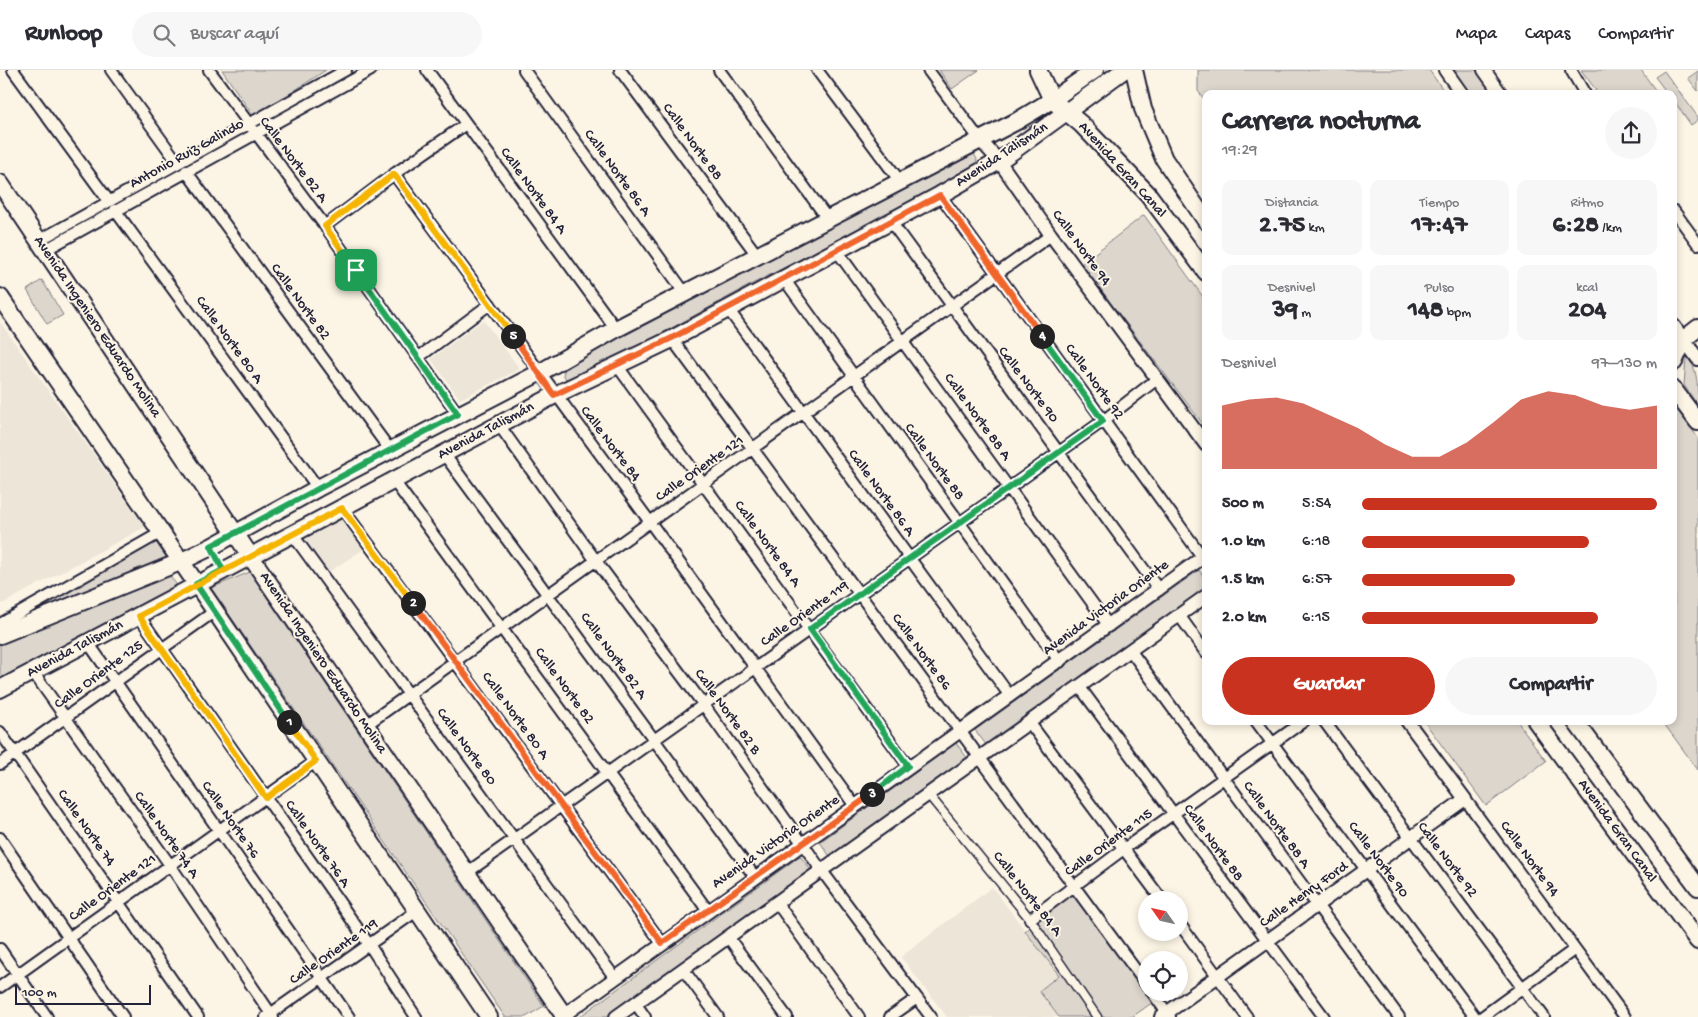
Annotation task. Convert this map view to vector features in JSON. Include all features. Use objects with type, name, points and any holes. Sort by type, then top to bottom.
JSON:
[{"type":"main road","name":"Avenida Gran Canal","points":[[1038,70],[1052,100],[1067,111],[1148,194],[1202,267]]},
{"type":"main road","points":[[1093,79],[1124,70]]},
{"type":"main road","points":[[1134,70],[1154,138],[1178,181],[1202,215]]},
{"type":"main road","name":"Avenida Talismán","points":[[0,635],[180,562],[539,373],[616,328],[898,180],[980,140],[1093,79]]},
{"type":"main road","name":"Avenida Talismán","points":[[0,689],[87,641],[139,616],[196,584],[293,535],[554,395],[728,309],[940,195],[999,161],[1067,111],[1093,79]]},
{"type":"main road","name":"Avenida Ingeniero Eduardo Molina","points":[[0,183],[251,557],[468,872],[563,1016]]},
{"type":"main road","points":[[0,297],[489,1017]]},
{"type":"main road","points":[[1679,332],[1698,328]]},
{"type":"main road","points":[[1677,394],[1698,422]]},
{"type":"main road","points":[[211,546],[223,570]]},
{"type":"main road","name":"Avenida Gran Canal","points":[[1539,725],[1698,941]]},
{"type":"main road","name":"Avenida Gran Canal","points":[[1578,725],[1698,887]]},
{"type":"street","points":[[13,70],[108,200]]},
{"type":"street","points":[[111,70],[178,162]]},
{"type":"street","name":"Calle Norte 82 A","points":[[209,70],[325,226],[458,414]]},
{"type":"street","name":"Antonio Ruiz Galindo","points":[[41,245],[108,200],[346,70]]},
{"type":"street","name":"Antonio Ruiz Galindo","points":[[41,245],[116,210],[371,70]]},
{"type":"street","name":"Calle Norte 84 A","points":[[427,70],[616,328]]},
{"type":"street","name":"Calle Norte 86 A","points":[[524,70],[685,293]]},
{"type":"street","name":"Calle Norte 88","points":[[620,70],[757,255]]},
{"type":"street","points":[[719,70],[827,218]]},
{"type":"street","points":[[817,70],[898,180]]},
{"type":"street","name":"Calle Norte 94","points":[[928,70],[980,140],[999,161],[1051,236],[1202,441]]},
{"type":"street","points":[[1444,70],[1459,90]]},
{"type":"street","points":[[1484,70],[1498,90]]},
{"type":"street","points":[[1571,70],[1583,90]]},
{"type":"street","points":[[325,226],[394,174],[466,124]]},
{"type":"street","name":"Calle Norte 82","points":[[186,171],[390,450]]},
{"type":"street","name":"Calle Norte 84","points":[[394,174],[490,304],[554,395],[650,522],[855,806]]},
{"type":"street","name":"Calle Norte 92","points":[[940,195],[1103,421],[1202,554]]},
{"type":"street","name":"Calle Norte 80 A","points":[[116,210],[318,488]]},
{"type":"street","points":[[1677,215],[1698,244]]},
{"type":"street","name":"Calle Norte 90","points":[[891,222],[1159,590]]},
{"type":"street","name":"Calle Oriente 121","points":[[366,725],[1051,236]]},
{"type":"street","name":"Calle Norte 88 A","points":[[838,251],[1109,626]]},
{"type":"street","name":"Calle Norte 88","points":[[784,279],[1060,662]]},
{"type":"street","points":[[419,357],[490,304]]},
{"type":"street","name":"Calle Norte 86 A","points":[[728,309],[1010,696]]},
{"type":"street","points":[[1679,332],[1698,359]]},
{"type":"street","name":"Calle Norte 86","points":[[672,338],[1138,973]]},
{"type":"street","name":"Calle Norte 84 A","points":[[616,364],[908,766]]},
{"type":"street","name":"Calle Oriente 119","points":[[468,872],[1103,421],[1157,379]]},
{"type":"street","name":"Calle Norte 82 B","points":[[499,425],[596,561],[703,704],[822,871],[931,1017]]},
{"type":"street","name":"Calle Norte 82 A","points":[[444,454],[550,595],[755,877]]},
{"type":"street","name":"Calle Norte 82","points":[[394,481],[708,911]]},
{"type":"street","name":"Calle Norte 80 A","points":[[342,508],[662,943]]},
{"type":"street","points":[[0,624],[160,534]]},
{"type":"street","name":"Calle Norte 80","points":[[293,535],[615,978]]},
{"type":"street","name":"Avenida Victoria Oriente","points":[[563,1016],[662,943],[803,844],[908,766],[1060,662],[1202,560]]},
{"type":"street","points":[[616,1017],[1202,599]]},
{"type":"street","name":"Calle Oriente 125","points":[[0,764],[215,611]]},
{"type":"street","points":[[1179,615],[1202,647]]},
{"type":"street","name":"Calle Norte 76 A","points":[[139,616],[370,946],[416,1017]]},
{"type":"street","name":"Calle Norte 76","points":[[87,641],[349,1017]]},
{"type":"street","name":"Calle Norte 88 A","points":[[1130,650],[1223,780],[1399,1017]]},
{"type":"street","name":"Calle Norte 74 A","points":[[33,672],[170,866],[270,1016]]},
{"type":"street","name":"Calle Norte 88","points":[[1079,686],[1324,1017]]},
{"type":"street","points":[[1029,722],[1156,891]]},
{"type":"street","name":"Calle Norte 90","points":[[1259,725],[1475,1017]]},
{"type":"street","name":"Calle Oriente 115","points":[[1030,919],[1125,848],[1299,725]]},
{"type":"street","name":"Calle Norte 92","points":[[1327,725],[1544,1017]]},
{"type":"street","name":"Calle Norte 94","points":[[1410,725],[1625,1017]]},
{"type":"street","name":"Calle Norte 74","points":[[0,732],[120,902],[198,1017]]},
{"type":"street","name":"Calle Oriente 121","points":[[0,987],[316,761]]},
{"type":"street","name":"Calle Norte 84 A","points":[[928,794],[1030,919],[1097,1017]]},
{"type":"street","name":"Calle Henry Ford","points":[[1166,1016],[1217,976],[1465,800]]},
{"type":"street","points":[[0,838],[123,1017]]},
{"type":"street","points":[[777,903],[859,1017]]},
{"type":"street","name":"Calle Oriente 119","points":[[270,1016],[418,910]]},
{"type":"street","points":[[1188,936],[1247,1017]]},
{"type":"street","points":[[728,937],[787,1017]]},
{"type":"street","points":[[0,949],[48,1017]]},
{"type":"street","points":[[1482,1017],[1575,949]]},
{"type":"street","points":[[683,970],[718,1017]]},
{"type":"street","points":[[890,1017],[916,998]]},
{"type":"street","points":[[1157,1001],[1166,1016]]},
{"type":"street","points":[[636,1004],[645,1017]]},
{"type":"shaded area","points":[[222,70],[326,70],[254,117]]},
{"type":"shaded area","points":[[939,70],[979,70],[952,89]]},
{"type":"shaded area","points":[[1198,70],[1429,70],[1443,90],[1202,90],[1202,96],[1198,91]]},
{"type":"shaded area","points":[[1451,70],[1478,70],[1492,90],[1466,90]]},
{"type":"shaded area","points":[[1581,70],[1641,70],[1655,90],[1596,90]]},
{"type":"shaded area","points":[[1664,71],[1698,117],[1698,120],[1691,125],[1677,105],[1677,90],[1665,90],[1655,77]]},
{"type":"shaded area","points":[[1698,71],[1698,91],[1688,78]]},
{"type":"shaded area","points":[[970,152],[977,159],[975,167],[943,186],[754,283],[587,374],[572,380],[566,379],[563,374],[568,362]]},
{"type":"shaded area","points":[[1144,215],[1202,295],[1202,423],[1081,264]]},
{"type":"shaded area","points":[[42,280],[63,315],[47,324],[27,290]]},
{"type":"shaded area","points":[[483,320],[520,369],[460,399],[431,359]]},
{"type":"shaded area","points":[[0,322],[145,527],[0,605]]},
{"type":"shaded area","points":[[1686,358],[1690,361],[1695,372],[1698,406],[1684,385]]},
{"type":"shaded area","points":[[1677,408],[1698,438],[1698,770],[1665,725],[1677,725]]},
{"type":"shaded area","points":[[345,516],[367,547],[324,575],[300,542]]},
{"type":"shaded area","points":[[155,541],[166,557],[43,608],[34,606]]},
{"type":"shaded area","points":[[1199,570],[1202,574],[1202,592],[987,746],[975,730]]},
{"type":"shaded area","points":[[250,572],[544,1006],[526,1017],[505,1017],[211,588]]},
{"type":"shaded area","points":[[170,576],[179,588],[70,642],[0,681],[0,643]]},
{"type":"shaded area","points":[[1427,725],[1520,725],[1546,761],[1486,806]]},
{"type":"shaded area","points":[[956,743],[968,759],[831,858],[820,842]]},
{"type":"shaded area","points":[[800,856],[812,871],[611,1017],[579,1017]]},
{"type":"shaded area","points":[[992,887],[1059,975],[1039,991],[1059,1017],[947,1017],[901,957]]},
{"type":"shaded area","points":[[1073,894],[1138,982],[1138,1001],[1153,1002],[1132,1017],[1059,1017],[1039,991],[1059,975],[1025,931]]},
{"type":"route","points":[[356,270],[325,226],[394,174],[490,304],[554,395],[728,309],[940,195],[1103,421],[810,629],[908,766],[855,806],[662,943],[342,508],[223,570],[139,616],[266,798],[316,761],[215,611],[196,584],[223,570],[211,546],[458,414],[356,270]]}]
